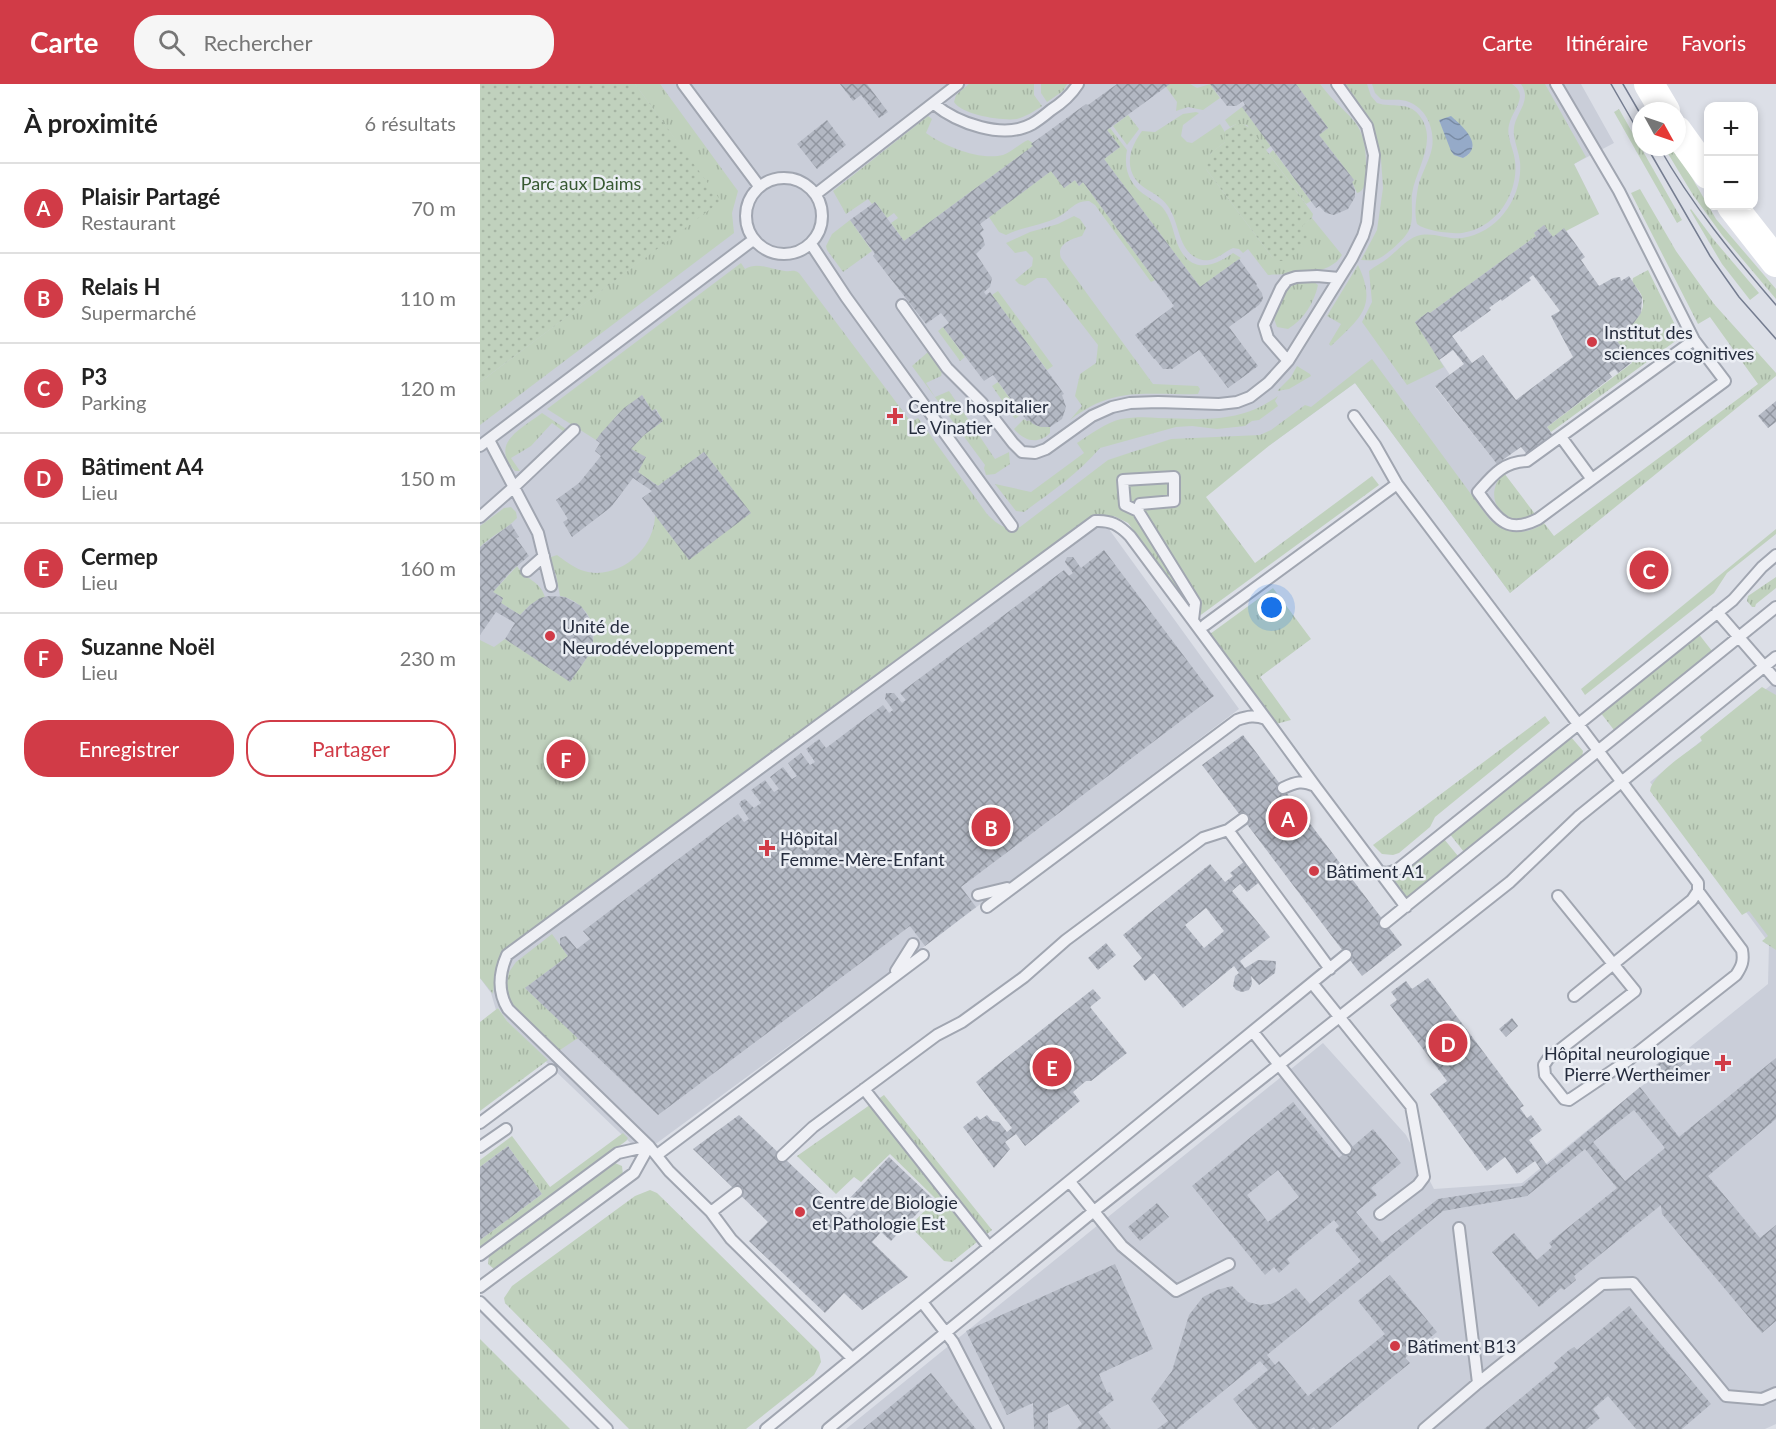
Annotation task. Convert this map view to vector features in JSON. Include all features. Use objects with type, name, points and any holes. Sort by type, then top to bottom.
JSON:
[{"type":"main road","points":[[1649,84],[1660,102]]},
{"type":"main road","points":[[1686,143],[1704,168]]},
{"type":"main road","points":[[1735,210],[1776,262]]},
{"type":"lane","points":[[682,84],[759,186]]},
{"type":"lane","points":[[816,194],[958,84]]},
{"type":"lane","points":[[934,104],[954,118],[979,127],[998,130],[1021,128],[1031,125],[1059,105],[1078,84]]},
{"type":"lane","points":[[902,305],[947,368],[982,403],[1022,452],[1035,453],[1046,449],[1092,416],[1112,407],[1130,403],[1219,404],[1237,402],[1259,391],[1288,361],[1363,236],[1370,204],[1374,155],[1367,126],[1337,84]]},
{"type":"lane","points":[[1556,84],[1619,191],[1694,340],[1725,381],[1538,519],[1526,525],[1512,526],[1504,524],[1496,517],[1478,492],[1501,469],[1513,461],[1527,460],[1694,340]]},
{"type":"lane","points":[[789,177],[804,183],[816,194],[822,211],[820,229],[810,244],[797,252],[781,255],[766,250],[753,240],[746,227],[745,212],[749,197],[759,186],[774,178],[789,177]]},
{"type":"lane","points":[[551,586],[538,533],[514,487],[484,443],[753,240]]},
{"type":"lane","points":[[810,244],[1012,526]]},
{"type":"lane","points":[[1288,361],[1268,338],[1264,325],[1281,288],[1287,280],[1296,278],[1317,276],[1339,278]]},
{"type":"lane","points":[[1354,416],[1375,445],[1397,484],[1698,883],[1698,891],[1692,900],[1574,996]]},
{"type":"lane","points":[[480,517],[574,430]]},
{"type":"lane","points":[[1561,437],[1591,478]]},
{"type":"lane","points":[[1138,511],[1140,504],[1174,501],[1174,477],[1124,480],[1125,505],[1138,511],[1195,603],[1193,620]]},
{"type":"lane","points":[[1205,624],[1397,484]]},
{"type":"lane","points":[[852,1358],[731,1239],[711,1212],[669,1171],[649,1146],[508,1009],[502,999],[500,983],[501,968],[507,955],[1095,521],[1108,520],[1120,526],[1130,536],[1406,907]]},
{"type":"lane","points":[[1378,872],[1388,873],[1397,870],[1733,600],[1762,567],[1776,555]]},
{"type":"lane","points":[[528,571],[544,556]]},
{"type":"lane","points":[[1385,923],[1776,607]]},
{"type":"lane","points":[[1717,612],[1776,680]]},
{"type":"lane","points":[[828,1429],[1094,1212],[1510,882],[1562,831],[1776,657]]},
{"type":"lane","points":[[987,907],[1237,720],[1255,715],[1266,719]]},
{"type":"lane","points":[[1283,788],[1297,781],[1315,786]]},
{"type":"lane","points":[[782,1156],[813,1127],[937,1035],[962,1022],[1039,966],[1066,940],[1203,838],[1228,830],[1243,819]]},
{"type":"lane","points":[[1228,830],[1330,969]]},
{"type":"lane","points":[[978,895],[1013,887]]},
{"type":"lane","points":[[1558,896],[1635,991],[1548,1059],[1544,1065],[1545,1075],[1564,1099],[1569,1100],[1627,1061],[1736,975],[1742,966],[1744,957],[1742,950],[1698,891]]},
{"type":"lane","points":[[891,979],[914,944]]},
{"type":"lane","points":[[657,1155],[923,955]]},
{"type":"lane","points":[[766,1429],[1346,955]]},
{"type":"lane","points":[[1312,983],[1411,1106],[1424,1177],[1422,1182],[1380,1214]]},
{"type":"lane","points":[[1253,1032],[1346,1149]]},
{"type":"lane","points":[[480,1122],[551,1070]]},
{"type":"lane","points":[[864,1089],[989,1247]]},
{"type":"lane","points":[[480,1148],[506,1129]]},
{"type":"lane","points":[[480,1255],[618,1153],[649,1146]]},
{"type":"lane","points":[[480,1287],[634,1173],[649,1146]]},
{"type":"lane","points":[[1070,1182],[1122,1246],[1176,1291],[1229,1264]]},
{"type":"lane","points":[[711,1212],[737,1192]]},
{"type":"lane","points":[[1460,1228],[1478,1383]]},
{"type":"lane","points":[[1424,1429],[1602,1284],[1633,1283],[1726,1396],[1762,1399],[1776,1393]]},
{"type":"lane","points":[[480,1302],[607,1429]]},
{"type":"lane","points":[[922,1302],[953,1342],[998,1429]]},
{"type":"shaded area","name":"Centre hospitalier Le Vinatier","points":[[480,84],[1581,84],[1614,143],[1574,164],[1599,214],[1564,229],[1553,237],[1544,225],[1534,233],[1536,236],[1415,322],[1450,375],[1435,387],[1497,464],[1561,551],[1510,593],[1355,383],[1270,445],[1080,489],[1239,709],[925,946],[642,1154],[546,1062],[547,1060],[507,1021],[498,1008],[496,1010],[491,993],[480,978]]},
{"type":"shaded area","points":[[1776,681],[1776,1424],[1765,1429],[846,1429],[1323,1043],[1406,1135],[1434,1189],[1522,1183],[1768,984],[1769,943],[1650,782]]},
{"type":"green space","name":"Parc aux Daims","points":[[480,84],[635,84],[721,201],[480,382]]},
{"type":"green space","points":[[635,84],[660,84],[738,191],[732,213],[734,233],[480,425],[480,382],[720,201]]},
{"type":"green space","points":[[969,84],[1034,84],[1034,95],[1042,106],[1017,119],[973,114],[958,107],[954,102],[956,95]]},
{"type":"green space","points":[[1041,84],[1067,84],[1063,91],[1047,102],[1041,93]]},
{"type":"green space","points":[[1170,84],[1190,84],[1197,88],[1210,84],[1220,98],[1203,110],[1188,107],[1176,111],[1177,102],[1166,87]]},
{"type":"green space","points":[[1296,84],[1320,84],[1360,130],[1366,155],[1366,179],[1360,192],[1357,193],[1352,182],[1354,180],[1319,135],[1328,128]]},
{"type":"green space","points":[[1346,84],[1367,84],[1371,96],[1377,103],[1405,106],[1415,111],[1425,125],[1427,134],[1427,144],[1412,194],[1411,226],[1404,238],[1384,256],[1373,260],[1361,260],[1377,230],[1383,188],[1381,159],[1373,126]]},
{"type":"green space","points":[[1372,84],[1512,84],[1517,89],[1520,98],[1508,130],[1515,161],[1513,185],[1503,208],[1495,217],[1474,230],[1462,233],[1432,230],[1417,224],[1415,211],[1419,182],[1432,148],[1431,127],[1425,115],[1415,105],[1402,100],[1381,99],[1375,93]],"holes":[[[1439,120],[1473,147],[1463,158],[1454,155]]]},
{"type":"green space","points":[[1521,84],[1545,84],[1586,157],[1574,164],[1599,214],[1566,231],[1564,229],[1553,237],[1544,225],[1534,233],[1536,236],[1415,322],[1444,367],[1407,385],[1362,322],[1372,302],[1369,271],[1417,236],[1428,234],[1462,238],[1475,235],[1487,229],[1506,211],[1517,188],[1520,175],[1514,128],[1525,97]]},
{"type":"green space","points":[[1242,107],[1271,146],[1266,150],[1247,125],[1236,124],[1230,127],[1225,120]]},
{"type":"green space","points":[[1619,109],[1632,132],[1632,144],[1614,112]]},
{"type":"green space","points":[[1199,113],[1183,125],[1181,136],[1187,142],[1192,143],[1220,124],[1226,134],[1225,142],[1210,154],[1206,169],[1272,257],[1280,261],[1311,239],[1301,226],[1312,218],[1342,255],[1336,262],[1319,270],[1268,275],[1248,249],[1243,253],[1233,248],[1209,260],[1199,259],[1192,255],[1183,243],[1167,205],[1138,182],[1131,170],[1130,160],[1134,144],[1142,131],[1155,132],[1183,114]]},
{"type":"green space","points":[[1128,115],[1139,129],[1127,145],[1113,126]]},
{"type":"green space","points":[[928,116],[932,119],[926,133],[942,143],[973,154],[1003,155],[1028,140],[1033,143],[1033,146],[904,241],[891,223],[898,218],[894,213],[887,218],[875,202],[872,204],[868,199],[846,214],[833,191]]},
{"type":"green space","points":[[1236,124],[1243,124],[1250,128],[1313,214],[1312,218],[1302,226],[1312,239],[1283,261],[1277,261],[1272,257],[1206,169],[1208,156],[1225,142],[1225,131]]},
{"type":"green space","points":[[1110,128],[1127,150],[1127,171],[1132,183],[1166,212],[1177,243],[1188,259],[1194,264],[1209,265],[1233,253],[1241,258],[1200,287],[1104,159],[1120,147],[1107,130]]},
{"type":"green space","points":[[1273,150],[1311,201],[1306,204],[1269,154]]},
{"type":"green space","points":[[1639,156],[1646,156],[1682,220],[1677,223]]},
{"type":"green space","points":[[1669,156],[1679,156],[1704,198],[1704,210],[1711,210],[1776,289],[1776,299],[1722,235],[1693,195]]},
{"type":"green space","points":[[1051,171],[1064,188],[1075,180],[1079,186],[1083,182],[1155,280],[1151,282],[1095,205],[1089,201],[1077,204],[1047,222],[1006,235],[999,232],[989,217]]},
{"type":"green space","points":[[1640,189],[1676,251],[1714,304],[1776,373],[1776,376],[1510,593],[1355,383],[1270,445],[1206,497],[1255,563],[1372,476],[1379,485],[1198,617],[1210,634],[1273,588],[1311,639],[1260,677],[1291,720],[1276,724],[1128,523],[1114,516],[1097,518],[505,954],[496,968],[493,994],[480,978],[480,640],[494,647],[505,639],[570,681],[591,650],[593,628],[591,620],[582,607],[560,596],[551,557],[557,555],[578,569],[594,573],[620,568],[641,551],[653,528],[655,515],[689,559],[750,513],[704,452],[658,486],[638,472],[645,457],[631,449],[644,435],[663,421],[656,409],[652,411],[642,395],[618,414],[596,440],[547,409],[741,263],[745,269],[760,266],[799,273],[911,422],[918,418],[987,514],[998,524],[1006,527],[1020,527],[1108,460],[1171,439],[1260,435],[1271,430],[1305,405],[1311,407],[1372,359],[1490,520],[1510,531],[1517,532],[1530,530],[1544,523],[1554,536],[1758,384],[1710,317],[1698,324],[1631,193]]},
{"type":"green space","points":[[1691,209],[1759,293],[1750,300],[1722,264]]},
{"type":"green space","points":[[1074,216],[1080,219],[1086,228],[1082,236],[1063,246],[1060,253],[1061,258],[1153,384],[1198,386],[1200,389],[1198,394],[1146,394],[1117,397],[1102,401],[1070,420],[1082,406],[1075,396],[1080,374],[1096,363],[1098,345],[1046,278],[1037,278],[1025,286],[1015,280],[1032,266],[1033,258],[1026,251],[1015,253],[1006,243]]},
{"type":"green space","points":[[850,220],[872,251],[843,272],[826,246],[832,234]]},
{"type":"green space","points":[[1358,265],[1366,291],[1363,311],[1331,346],[1329,344],[1341,324],[1327,316]]},
{"type":"green space","points":[[1648,270],[1681,337],[1551,432],[1547,427],[1632,363],[1615,338],[1640,314],[1643,299],[1632,283],[1633,278]]},
{"type":"green space","points":[[1313,281],[1318,285],[1316,292],[1303,315],[1288,329],[1277,327],[1273,316],[1287,291],[1296,284]]},
{"type":"green space","points":[[998,291],[1053,366],[1047,370],[992,295]]},
{"type":"green space","points":[[943,327],[965,357],[960,361],[938,331]]},
{"type":"green space","points":[[928,352],[942,371],[941,376],[926,383],[935,397],[949,391],[995,459],[1009,452],[1010,464],[995,474],[986,475],[985,465],[912,366]]},
{"type":"green space","points":[[1297,366],[1311,376],[1289,389],[1277,391],[1291,377]]},
{"type":"green space","points":[[998,382],[1021,414],[1015,419],[992,386]]},
{"type":"green space","points":[[1278,396],[1275,401],[1278,406],[1259,420],[1252,421],[1245,426],[1217,429],[1176,427],[1100,448],[1054,490],[1024,512],[1016,511],[995,484],[1031,492],[1084,453],[1077,443],[1098,429],[1121,419],[1140,417],[1206,419],[1235,416],[1264,405]]},
{"type":"green space","points":[[542,413],[569,431],[567,434],[552,423],[531,446],[511,458],[520,471],[515,471],[505,452],[507,445],[517,431]]},
{"type":"green space","points":[[1024,419],[1037,426],[1050,427],[1050,433],[1041,439],[1027,439],[1014,429]]},
{"type":"green space","points":[[1504,473],[1535,514],[1524,519],[1514,519],[1499,510],[1494,492],[1497,482]]},
{"type":"green space","points":[[1169,482],[1170,498],[1129,501],[1128,484]]},
{"type":"green space","points":[[511,507],[516,512],[517,518],[480,547],[480,526],[504,508]]},
{"type":"green space","points":[[1776,529],[1776,534],[1727,573],[1714,593],[1585,695],[1581,689]]},
{"type":"green space","points":[[517,566],[524,575],[536,583],[545,597],[530,605],[520,615],[501,603],[503,598],[493,592]]},
{"type":"green space","points":[[1776,577],[1776,588],[1755,607],[1752,607],[1747,601],[1748,596]]},
{"type":"green space","points":[[1698,633],[1712,651],[1614,730],[1600,712]]},
{"type":"green space","points":[[1762,687],[1776,695],[1776,950],[1762,941],[1768,936],[1749,911],[1742,915],[1650,791],[1663,771],[1702,741],[1700,737]]},
{"type":"green space","points":[[1545,716],[1550,723],[1435,817],[1430,827],[1399,853],[1382,854],[1373,845]]},
{"type":"green space","points":[[1571,737],[1583,751],[1582,757],[1464,852],[1449,833]]},
{"type":"green space","points":[[1444,839],[1458,856],[1409,897],[1405,897],[1395,886],[1395,879]]},
{"type":"green space","points":[[552,934],[568,956],[525,988],[578,1038],[557,1052],[511,1006],[506,988],[509,972],[516,962]]},
{"type":"green space","points":[[498,1008],[507,1021],[548,1060],[480,1111],[480,1022]]},
{"type":"green space","points":[[884,1095],[992,1230],[952,1262],[944,1261],[910,1226],[936,1199],[890,1154],[861,1182],[854,1177],[836,1194],[797,1156]]},
{"type":"green space","points":[[623,1133],[628,1138],[626,1141],[480,1249],[480,1240],[542,1194],[508,1146],[480,1167],[480,1160],[512,1136],[550,1187]]},
{"type":"green space","points":[[615,1163],[622,1166],[623,1175],[499,1268],[494,1269],[488,1264],[489,1255]]},
{"type":"green space","points":[[650,1190],[657,1193],[819,1352],[821,1362],[814,1375],[746,1429],[629,1429],[505,1303],[504,1298],[512,1286],[635,1196]]},
{"type":"green space","points":[[480,1339],[570,1429],[480,1429]]},
{"type":"water","points":[[1451,116],[1466,131],[1472,142],[1470,153],[1463,158],[1454,155],[1451,151],[1439,120]]},
{"type":"building","points":[[840,84],[867,84],[888,112],[879,118],[861,95],[853,101]]},
{"type":"building","points":[[1117,84],[1170,84],[1107,130],[1120,147],[1104,159],[1200,287],[1239,259],[1257,284],[1263,299],[1259,305],[1229,327],[1258,366],[1228,388],[1199,350],[1172,369],[1163,369],[1135,335],[1174,306],[1083,182],[1079,186],[1075,180],[1064,188],[1051,171],[980,224],[984,230],[980,233],[985,245],[976,254],[992,278],[990,287],[984,292],[986,295],[990,292],[1064,394],[1062,395],[1066,407],[1062,419],[1050,427],[1041,427],[1027,421],[993,375],[984,381],[943,327],[949,323],[941,313],[926,324],[873,256],[875,254],[850,220],[875,202],[904,241],[1033,146],[1031,144]]},
{"type":"building","points":[[1210,84],[1296,84],[1328,128],[1319,135],[1354,180],[1352,182],[1355,197],[1348,209],[1334,215],[1326,213],[1319,206],[1316,208],[1242,107],[1245,105],[1243,101],[1236,106],[1227,106]]},
{"type":"building","points":[[827,120],[846,145],[817,169],[797,144]]},
{"type":"building","name":"Institut des sciences cognitives","points":[[1544,225],[1553,237],[1564,228],[1585,257],[1581,260],[1599,286],[1613,278],[1620,277],[1621,281],[1629,276],[1642,297],[1641,313],[1633,324],[1615,338],[1632,362],[1618,373],[1615,369],[1609,373],[1612,377],[1547,427],[1555,438],[1529,457],[1521,447],[1497,464],[1435,386],[1464,364],[1453,350],[1439,360],[1415,322],[1536,236],[1534,233]],"holes":[[[1533,275],[1560,311],[1551,316],[1573,357],[1516,400],[1483,355],[1472,363],[1452,336],[1460,330],[1461,332],[1491,310],[1489,308],[1501,299],[1502,301],[1531,280],[1529,278]]]},
{"type":"building","points":[[642,395],[652,411],[655,409],[663,421],[644,435],[631,449],[646,457],[638,472],[658,486],[704,452],[751,513],[689,560],[642,498],[652,491],[633,478],[611,507],[572,537],[563,522],[568,519],[556,500],[579,483],[601,456],[595,451],[600,443],[596,440],[601,433],[624,408]]},
{"type":"building","points":[[1776,401],[1776,422],[1768,428],[1758,416]]},
{"type":"building","name":"Unité de Neurodéveloppement","points":[[511,524],[519,537],[516,538],[529,556],[511,571],[493,592],[503,598],[501,603],[520,615],[540,598],[565,597],[581,606],[592,622],[593,644],[588,656],[570,682],[505,639],[515,623],[496,612],[480,635],[480,547]]},
{"type":"building","points":[[1104,550],[1214,696],[961,887],[976,907],[925,946],[910,926],[658,1115],[525,988],[568,956],[560,945],[560,938],[566,936],[577,949],[590,939],[583,931],[738,814],[744,822],[749,819],[739,804],[745,799],[754,808],[761,803],[751,790],[765,780],[774,792],[779,789],[770,777],[783,767],[792,779],[797,776],[788,763],[801,753],[810,765],[815,762],[806,749],[819,739],[826,748],[883,705],[889,713],[893,710],[885,699],[886,693],[894,693],[902,703],[906,700],[900,693],[1064,570],[1069,576],[1073,573],[1065,562],[1067,557],[1073,557],[1081,568]]},
{"type":"building","name":"Bâtiment A1","points":[[1243,735],[1402,945],[1362,976],[1202,765]]},
{"type":"building","points":[[1246,860],[1262,880],[1247,892],[1240,884],[1232,891],[1270,937],[1240,961],[1245,968],[1258,960],[1276,961],[1275,973],[1259,985],[1251,976],[1252,984],[1249,990],[1242,992],[1233,986],[1235,976],[1239,973],[1234,966],[1183,1008],[1154,973],[1145,981],[1133,966],[1142,958],[1123,935],[1210,864],[1225,882],[1233,876],[1230,873]],"holes":[[[1206,908],[1224,931],[1204,948],[1185,925]]]},
{"type":"building","points":[[1106,943],[1116,955],[1098,970],[1088,958]]},
{"type":"building","points":[[1428,978],[1524,1106],[1520,1108],[1527,1118],[1531,1115],[1542,1130],[1529,1140],[1547,1165],[1640,1087],[1679,1137],[1776,1058],[1776,1119],[1708,1176],[1760,1238],[1776,1225],[1776,1321],[1762,1333],[1662,1214],[1661,1205],[1574,1276],[1576,1280],[1564,1290],[1561,1288],[1539,1307],[1492,1252],[1514,1233],[1537,1260],[1552,1247],[1549,1243],[1617,1188],[1585,1149],[1527,1196],[1443,1211],[1267,1355],[1275,1365],[1279,1361],[1308,1396],[1385,1334],[1358,1301],[1390,1275],[1437,1332],[1405,1358],[1410,1363],[1329,1429],[1315,1429],[1314,1427],[1311,1429],[1257,1429],[1233,1399],[1268,1370],[1260,1361],[1177,1429],[1157,1429],[1168,1421],[1151,1399],[1172,1371],[1189,1315],[1203,1297],[1232,1286],[1248,1302],[1260,1305],[1271,1304],[1296,1288],[1310,1304],[1361,1261],[1335,1230],[1339,1226],[1334,1220],[1287,1259],[1290,1263],[1279,1273],[1274,1267],[1265,1275],[1192,1186],[1293,1102],[1339,1158],[1373,1129],[1401,1163],[1371,1188],[1377,1195],[1356,1212],[1382,1243],[1438,1199],[1522,1186],[1541,1170],[1535,1161],[1517,1174],[1505,1157],[1487,1171],[1430,1094],[1447,1081],[1390,1005],[1397,1000],[1391,992],[1406,981],[1412,989]],"holes":[[[1634,1110],[1665,1148],[1625,1181],[1593,1142]],[[1278,1170],[1299,1197],[1268,1222],[1247,1195]]]},
{"type":"building","points":[[1093,989],[1101,998],[1090,1007],[1127,1053],[1073,1092],[1080,1101],[1025,1146],[1016,1134],[1005,1142],[1010,1149],[994,1168],[963,1127],[977,1116],[980,1120],[987,1115],[992,1121],[999,1122],[1007,1132],[1012,1128],[976,1082]]},
{"type":"building","points":[[1512,1018],[1518,1026],[1506,1037],[1499,1029]]},
{"type":"building","points":[[1676,1047],[1688,1060],[1667,1078],[1656,1065]]},
{"type":"building","name":"Centre de Biologie et Pathologie Est","points":[[739,1115],[848,1219],[858,1209],[848,1200],[889,1157],[932,1198],[891,1241],[881,1232],[872,1242],[908,1277],[862,1310],[844,1293],[825,1313],[749,1241],[768,1222],[693,1149]]},
{"type":"building","points":[[508,1146],[542,1194],[480,1240],[480,1167]]},
{"type":"building","points":[[1157,1203],[1169,1217],[1140,1241],[1128,1227]]},
{"type":"building","points":[[1115,1264],[1153,1349],[1099,1374],[1107,1393],[1110,1392],[1114,1400],[1098,1412],[1111,1429],[1076,1429],[1082,1424],[1068,1404],[1048,1414],[1048,1429],[1034,1429],[1033,1403],[1007,1415],[966,1331]]},
{"type":"building","points":[[1629,1306],[1711,1404],[1682,1429],[1636,1429],[1608,1396],[1593,1409],[1600,1418],[1587,1429],[1484,1429],[1558,1367],[1554,1363],[1569,1350],[1574,1347],[1577,1350]]},
{"type":"building","points":[[931,1373],[976,1429],[863,1429]]},
{"type":"tram line","points":[[1611,84],[1632,120]]},
{"type":"tram line","points":[[1623,84],[1633,102]]},
{"type":"tram line","points":[[1652,156],[1710,256],[1739,297],[1776,339]]},
{"type":"tram line","points":[[1665,156],[1714,229],[1776,305]]},
{"type":"place","name":"Institut des sciences cognitives","points":[[1592,342]]},
{"type":"place","name":"Centre hospitalier Le Vinatier","points":[[895,416]]},
{"type":"place","name":"P3","points":[[1649,570]]},
{"type":"place","name":"Unité de Neurodéveloppement","points":[[550,636]]},
{"type":"place","name":"Suzanne Noël","points":[[566,759]]},
{"type":"place","name":"Plaisir Partagé","points":[[1288,818]]},
{"type":"place","name":"Relais H","points":[[991,827]]},
{"type":"place","name":"Hôpital Femme-Mère-Enfant","points":[[767,848]]},
{"type":"place","name":"Bâtiment A1","points":[[1314,871]]},
{"type":"place","name":"Bâtiment A4","points":[[1448,1043]]},
{"type":"place","name":"Hôpital neurologique Pierre Wertheimer","points":[[1723,1063]]},
{"type":"place","name":"Cermep","points":[[1052,1067]]},
{"type":"place","name":"Centre de Biologie et Pathologie Est","points":[[800,1212]]},
{"type":"place","name":"Bâtiment B13","points":[[1395,1346]]}]
